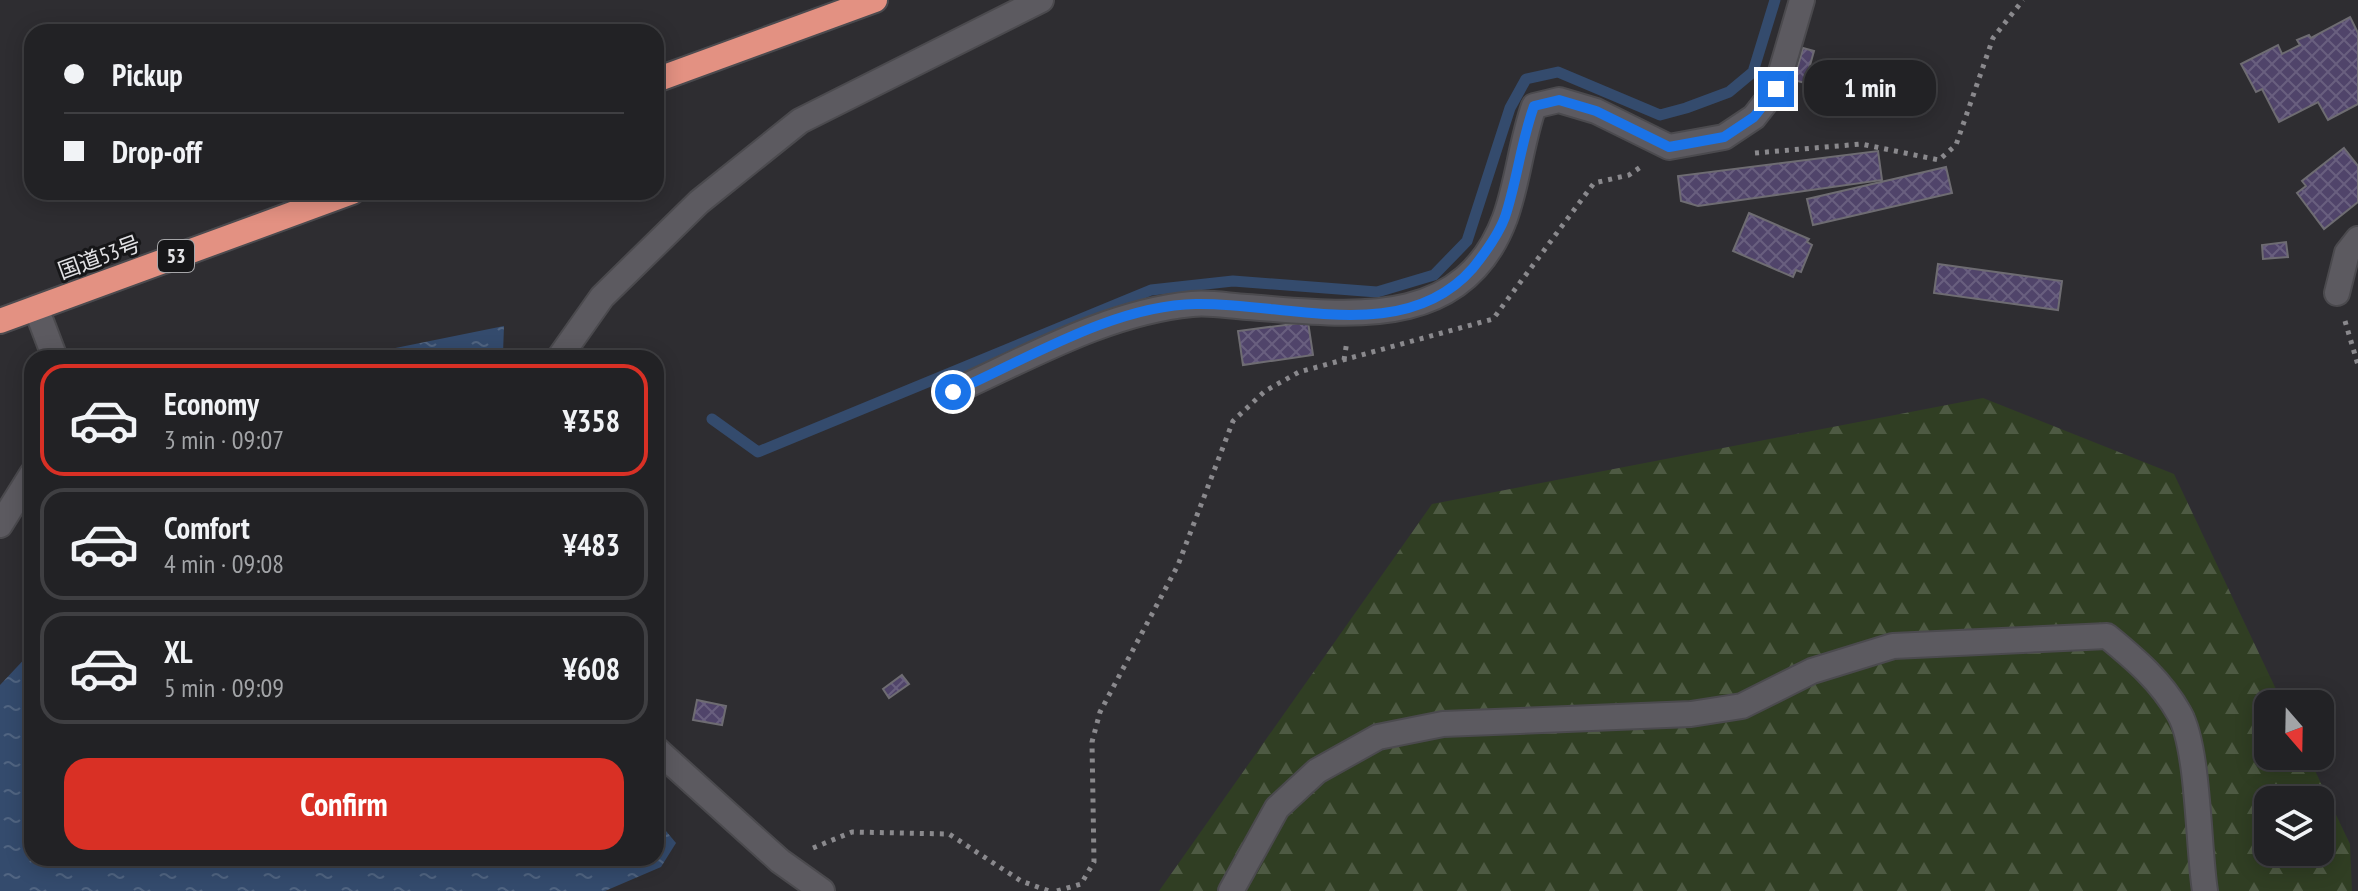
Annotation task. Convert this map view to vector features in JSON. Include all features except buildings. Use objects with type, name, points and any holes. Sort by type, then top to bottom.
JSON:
[{"type":"highway","points":[[664,77],[875,0]]},
{"type":"highway","name":"国道53号","points":[[0,321],[330,200]]},
{"type":"street","points":[[565,350],[602,297],[699,202],[800,121],[1041,0]]},
{"type":"street","points":[[953,392],[1127,314],[1195,304],[1377,315],[1421,304],[1458,285],[1486,253],[1505,219],[1534,106],[1559,100],[1596,111],[1669,147],[1719,138],[1754,117],[1776,89],[1802,0]]},
{"type":"street","points":[[2337,293],[2347,253],[2358,239]]},
{"type":"street","points":[[36,308],[52,350]]},
{"type":"street","points":[[0,525],[24,487]]},
{"type":"street","points":[[1231,891],[1277,808],[1317,771],[1378,737],[1443,724],[1691,714],[1742,706],[1812,671],[1893,646],[2107,636],[2146,668],[2181,715],[2192,764],[2205,891]]},
{"type":"street","points":[[664,756],[780,861],[822,891]]},
{"type":"path","points":[[1719,138],[1758,154],[1861,144],[1939,160],[1956,145],[1993,38],[2023,0]]},
{"type":"path","points":[[1057,891],[1081,884],[1094,862],[1092,742],[1100,712],[1178,565],[1233,421],[1265,391],[1299,372],[1493,319],[1594,183],[1629,175],[1669,147]]},
{"type":"path","points":[[2337,293],[2358,365]]},
{"type":"path","points":[[780,861],[852,832],[949,834],[1021,881],[1049,891]]},
{"type":"green space","points":[[1983,398],[2174,474],[2276,690],[2254,690],[2254,770],[2315,770],[2322,786],[2254,786],[2254,866],[2334,866],[2334,810],[2350,844],[2352,891],[1159,891],[1432,504]]},
{"type":"water","points":[[504,326],[503,350],[386,350]]},
{"type":"water","points":[[24,660],[24,866],[662,866],[605,891],[0,891],[0,685]]},
{"type":"water","points":[[664,829],[676,843],[664,862]]},
{"type":"waterway","points":[[712,419],[758,452],[1151,290],[1233,281],[1377,292],[1434,275],[1467,241],[1510,108],[1526,79],[1558,72],[1660,115],[1686,108],[1729,92],[1753,72],[1775,0]]},
{"type":"route","points":[[953,392],[1127,314],[1195,304],[1377,315],[1421,304],[1458,285],[1486,253],[1505,219],[1525,130],[1534,106],[1559,100],[1596,111],[1669,147],[1724,137],[1754,117],[1776,89]]}]
